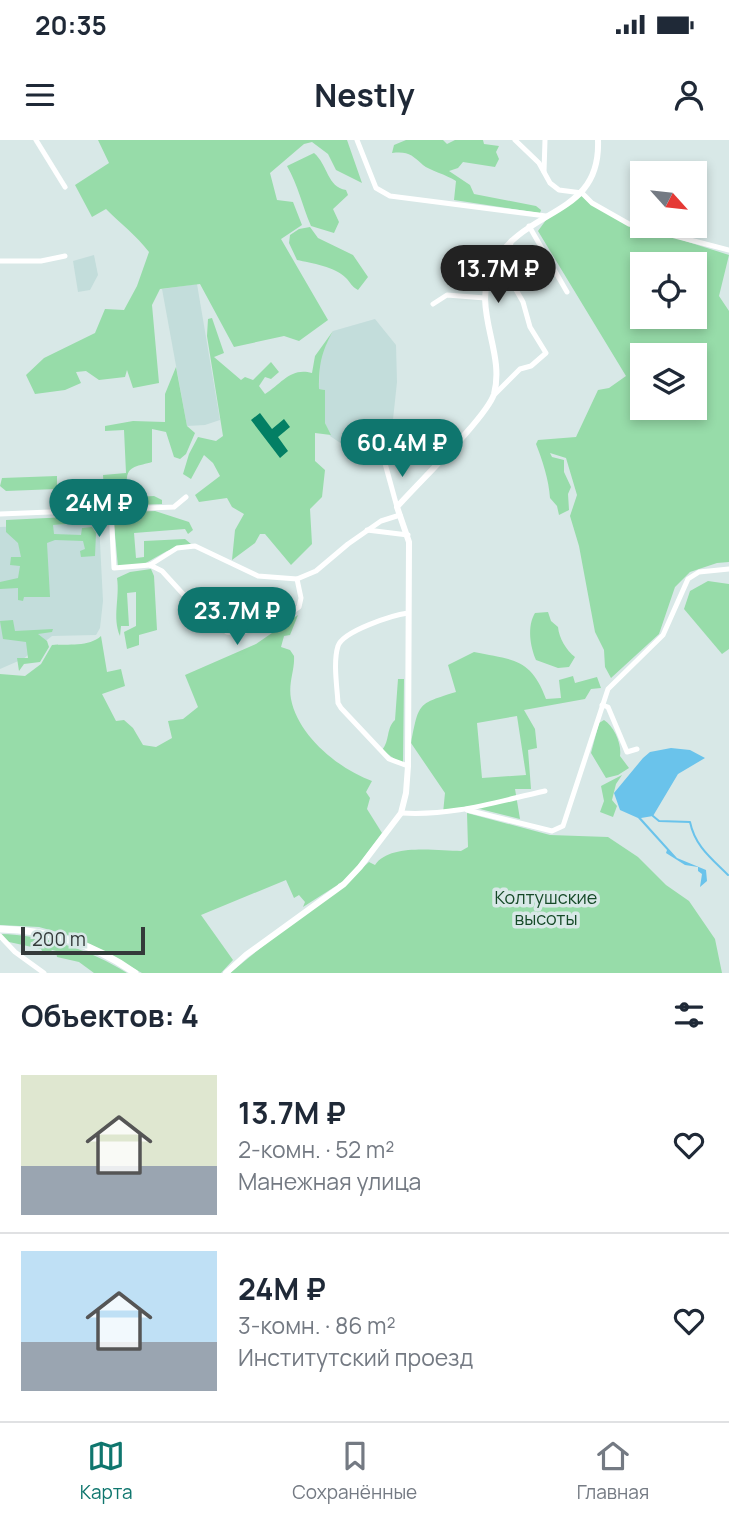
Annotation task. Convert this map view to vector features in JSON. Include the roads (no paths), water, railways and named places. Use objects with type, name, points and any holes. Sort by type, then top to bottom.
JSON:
[{"type":"main road","points":[[0,929],[46,933],[70,940],[113,958],[135,973]]},
{"type":"street","points":[[37,140],[65,187]]},
{"type":"street","points":[[357,140],[376,188],[390,196],[546,216]]},
{"type":"street","points":[[515,140],[539,163],[559,190],[582,193],[592,203],[629,224],[729,250]]},
{"type":"street","points":[[544,172],[545,140]]},
{"type":"street","points":[[492,399],[496,368],[488,333],[485,298],[494,264],[511,241],[528,226],[582,193],[590,184],[598,165],[598,140]]},
{"type":"street","points":[[528,226],[553,264],[567,292]]},
{"type":"street","points":[[397,507],[520,369],[531,366],[546,353],[530,327],[523,302],[514,289],[509,260],[511,241]]},
{"type":"street","points":[[0,261],[41,261],[65,256]]},
{"type":"street","points":[[433,304],[447,295],[485,298]]},
{"type":"street","points":[[226,973],[246,955],[344,884],[371,854],[401,813],[408,766],[408,535],[383,456]]},
{"type":"street","points":[[0,514],[174,507],[186,497]]},
{"type":"street","points":[[111,509],[114,568],[150,565],[177,548],[195,546],[258,576],[297,579],[316,571],[381,521],[400,515]]},
{"type":"street","points":[[368,530],[408,535]]},
{"type":"street","points":[[150,565],[162,571],[200,611],[227,632],[238,634],[286,616],[299,607],[301,598],[297,579]]},
{"type":"street","points":[[467,810],[526,826],[558,830],[568,818],[602,705],[611,684],[663,635],[688,579],[699,572],[729,569]]},
{"type":"street","points":[[408,613],[385,619],[344,638],[338,645],[337,654],[338,703],[341,708],[389,759],[408,766]]},
{"type":"street","points":[[602,705],[608,707],[627,752],[637,749]]},
{"type":"street","points":[[401,813],[443,814],[545,791]]},
{"type":"street","points":[[0,936],[15,952],[44,973]]},
{"type":"water","points":[[671,748],[690,750],[705,758],[678,774],[653,816],[641,818],[677,858],[706,870],[707,881],[700,887],[702,874],[698,867],[685,865],[666,853],[667,850],[638,818],[620,810],[614,793],[650,752]]},
{"type":"waterway","points":[[653,816],[659,821],[690,822],[700,845],[728,875]]},
{"type":"park label","name":"Колтушские высоты","points":[[546,907]]}]
